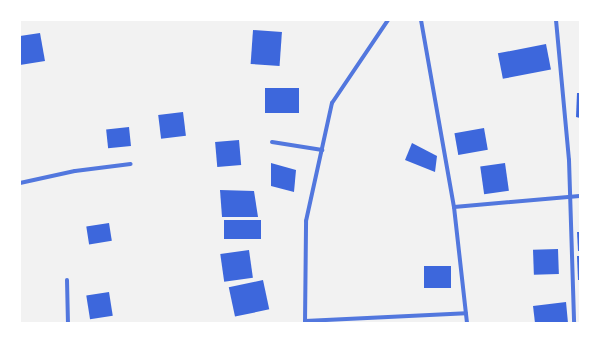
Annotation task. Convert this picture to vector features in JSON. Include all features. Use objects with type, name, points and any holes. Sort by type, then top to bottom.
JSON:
[{"type":"street","points":[[388,20],[332,103],[306,221],[305,322],[466,313]]},
{"type":"street","points":[[421,20],[454,207],[467,323]]},
{"type":"street","points":[[556,20],[571,197],[574,323]]},
{"type":"street","points":[[272,142],[322,150]]},
{"type":"street","points":[[20,183],[75,170],[131,164]]},
{"type":"street","points":[[454,207],[580,196]]},
{"type":"street","points":[[67,280],[68,323]]},
{"type":"building","points":[[253,30],[282,32],[280,66],[251,64]]},
{"type":"building","points":[[40,33],[45,61],[20,65],[20,36]]},
{"type":"building","points":[[546,44],[551,70],[503,79],[498,53]]},
{"type":"building","points":[[265,88],[299,88],[299,113],[265,113]]},
{"type":"building","points":[[577,93],[580,93],[580,118],[576,117]]},
{"type":"building","points":[[183,112],[186,136],[161,139],[158,115]]},
{"type":"building","points":[[129,127],[131,146],[108,148],[106,129]]},
{"type":"building","points":[[484,128],[488,150],[458,155],[454,133]]},
{"type":"building","points":[[239,140],[241,165],[217,167],[215,142]]},
{"type":"building","points":[[412,143],[437,156],[435,172],[405,160]]},
{"type":"building","points":[[271,163],[296,170],[294,192],[271,186]]},
{"type":"building","points":[[505,163],[509,191],[484,194],[480,166]]},
{"type":"building","points":[[220,190],[254,191],[258,217],[222,217]]},
{"type":"building","points":[[224,220],[261,220],[261,239],[224,239]]},
{"type":"building","points":[[109,223],[112,241],[89,244],[86,227]]},
{"type":"building","points":[[577,232],[580,232],[580,251],[578,251]]},
{"type":"building","points":[[558,249],[559,274],[534,275],[533,250]]},
{"type":"building","points":[[249,250],[253,278],[224,282],[220,254]]},
{"type":"building","points":[[577,256],[580,256],[580,280],[578,280]]},
{"type":"building","points":[[424,266],[451,266],[451,288],[424,288]]},
{"type":"building","points":[[263,280],[269,309],[235,317],[229,287]]},
{"type":"building","points":[[109,292],[113,316],[90,319],[86,296]]},
{"type":"building","points":[[566,302],[568,323],[535,323],[533,306]]}]
